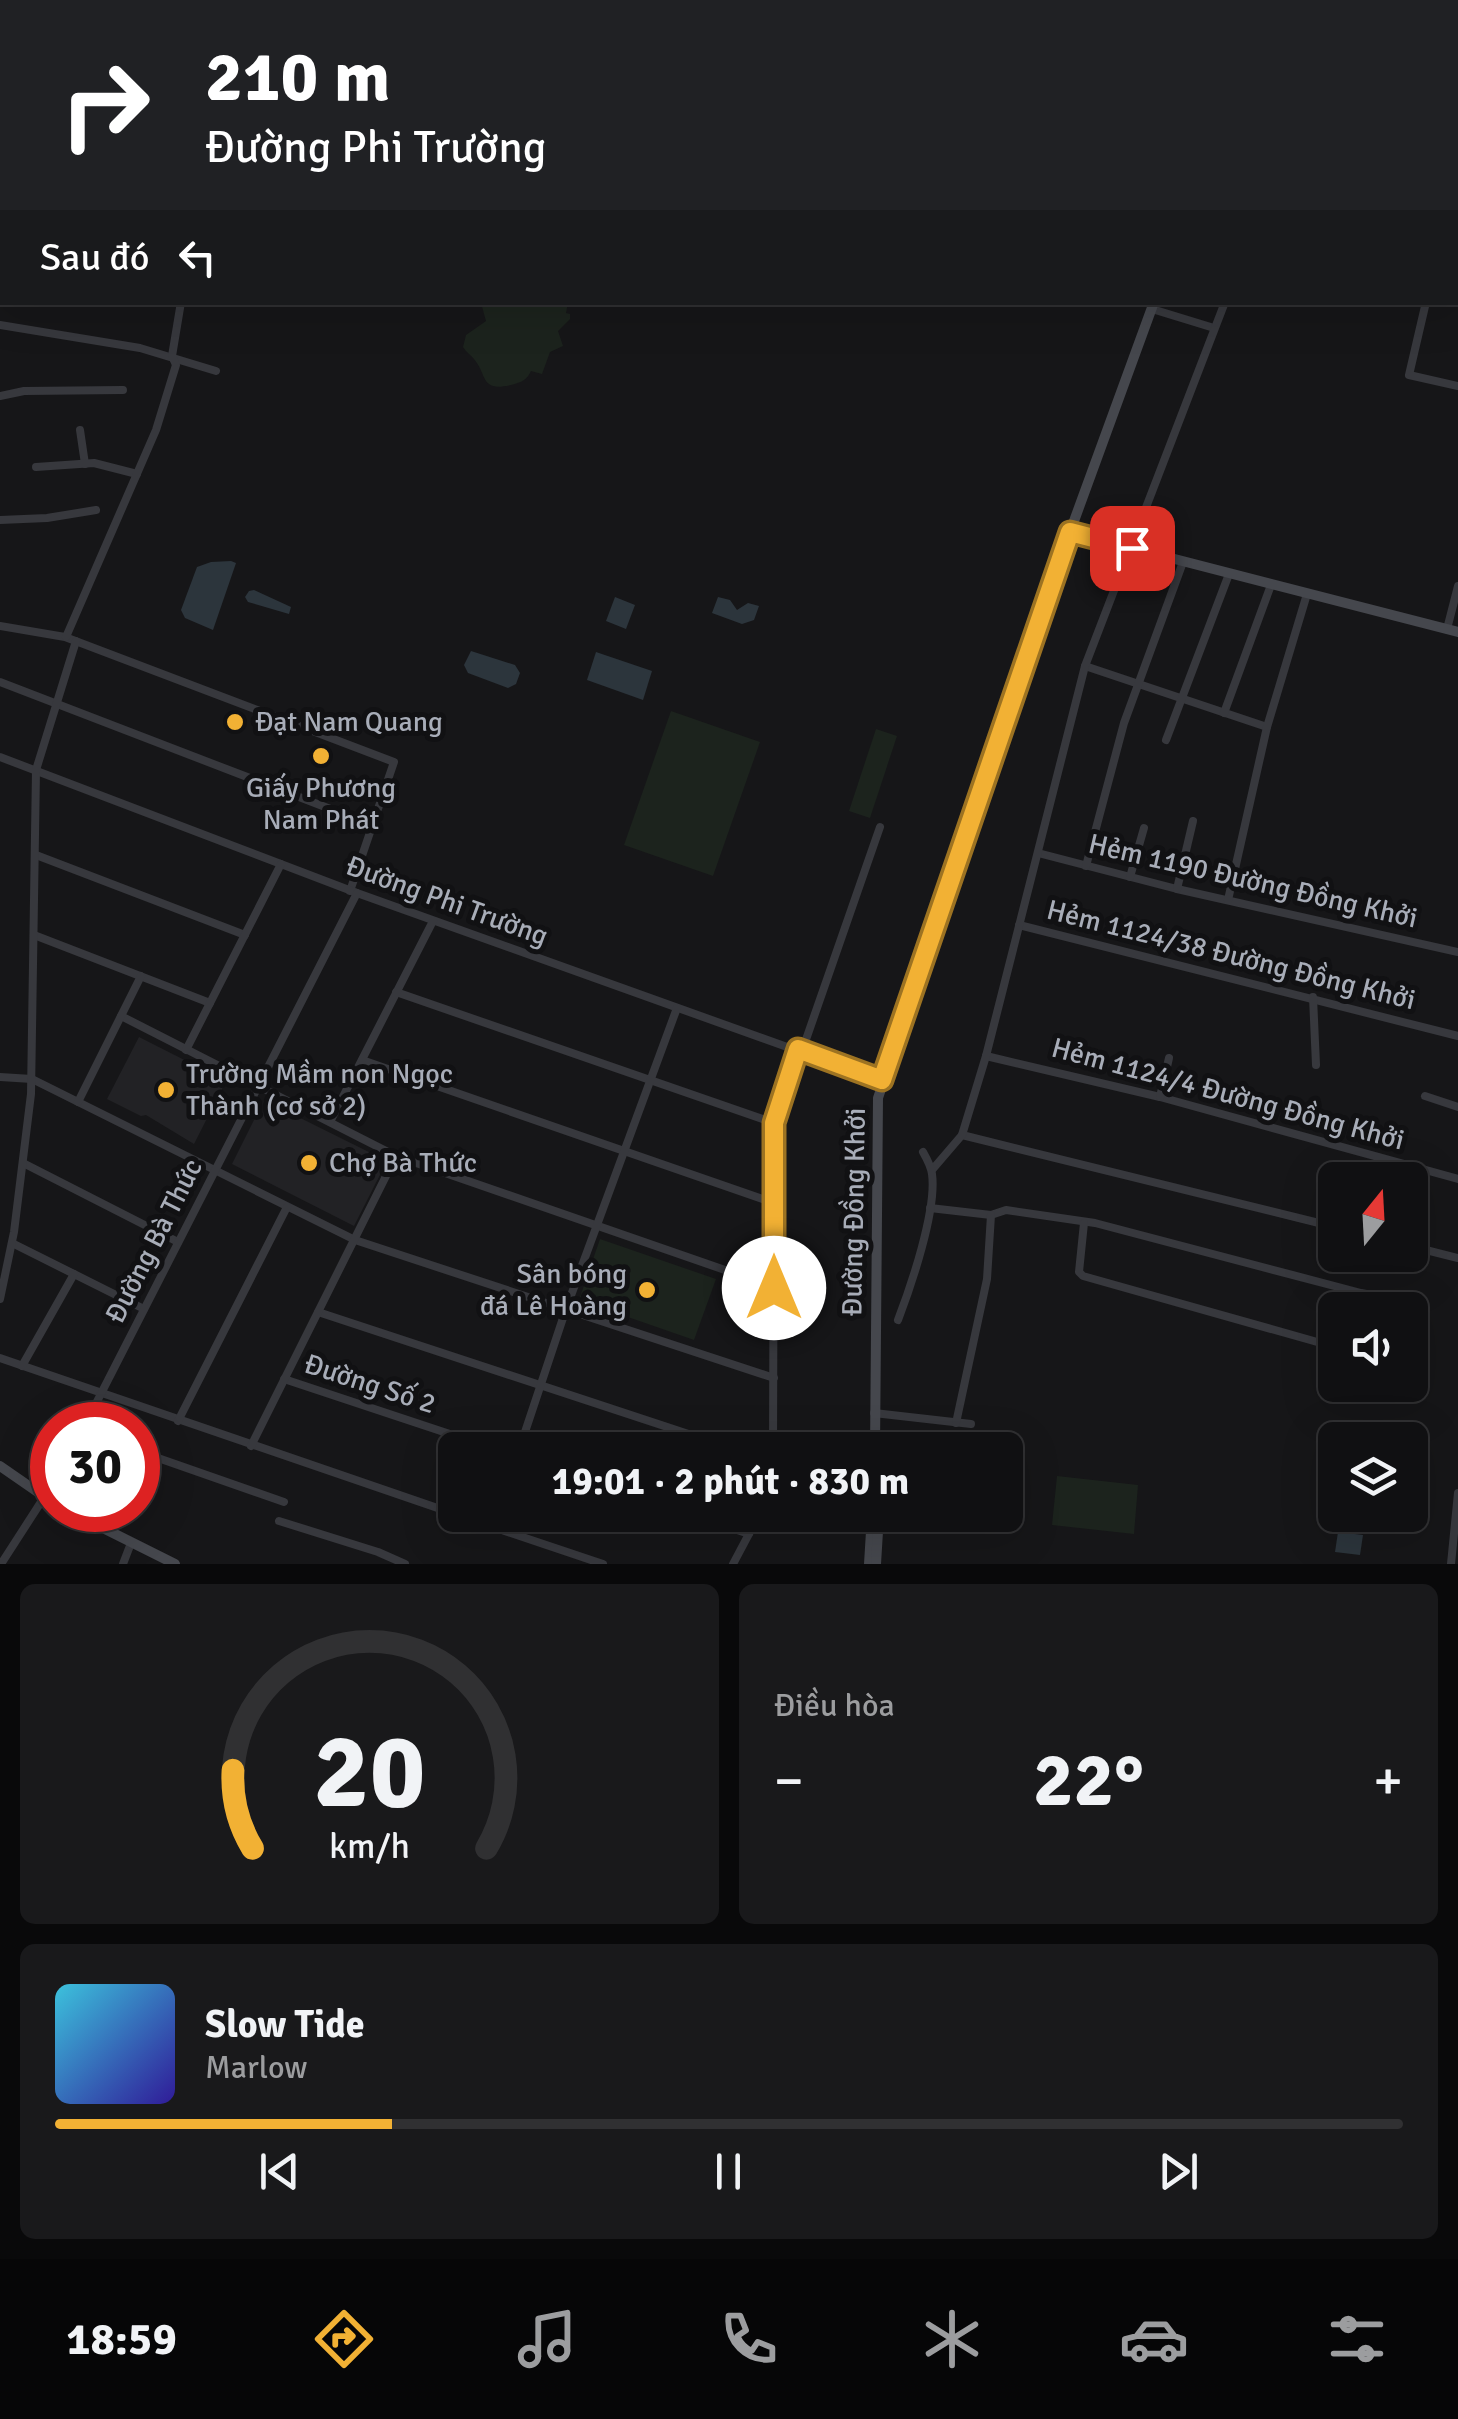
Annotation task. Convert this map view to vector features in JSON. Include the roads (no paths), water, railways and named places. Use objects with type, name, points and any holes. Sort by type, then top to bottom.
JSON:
[{"type":"main road","name":"Đường Đồng Khởi","points":[[874,1432],[875,1119],[882,1080],[1070,532],[1153,306]]},
{"type":"main road","points":[[1070,532],[1452,630]]},
{"type":"main road","points":[[0,1466],[30,1487]]},
{"type":"main road","points":[[109,1532],[175,1564]]},
{"type":"main road","points":[[873,1564],[875,1532]]},
{"type":"street","points":[[0,1299],[24,1164],[32,1079],[36,770],[71,639],[164,407],[176,365],[172,356],[180,305]]},
{"type":"street","points":[[932,1170],[962,1135],[986,1056],[1085,666],[1223,305]]},
{"type":"street","points":[[1425,305],[1410,375],[1458,386]]},
{"type":"street","points":[[1153,306],[1214,328]]},
{"type":"street","points":[[0,325],[172,356],[216,371]]},
{"type":"street","points":[[0,396],[15,392],[124,390]]},
{"type":"street","points":[[80,430],[85,464]]},
{"type":"street","points":[[36,468],[85,464],[137,474]]},
{"type":"street","points":[[0,520],[96,510]]},
{"type":"street","points":[[1086,866],[1110,768],[1183,562]]},
{"type":"street","points":[[1166,740],[1229,574]]},
{"type":"street","points":[[1224,713],[1271,585]]},
{"type":"street","points":[[1452,630],[1458,586]]},
{"type":"street","points":[[1228,900],[1267,726],[1307,594]]},
{"type":"street","points":[[0,626],[71,639]]},
{"type":"street","name":"Đường Bà Thức","points":[[71,639],[394,762],[353,892],[96,1402]]},
{"type":"street","points":[[1085,666],[1267,726]]},
{"type":"street","points":[[0,682],[372,826]]},
{"type":"street","name":"Đường Phi Trường","points":[[0,757],[353,892],[882,1080]]},
{"type":"street","points":[[1177,889],[1192,821]]},
{"type":"street","points":[[773,1432],[774,1123],[880,827]]},
{"type":"street","points":[[1130,877],[1144,828]]},
{"type":"street","name":"Hẻm 1190 Đường Đồng Khởi","points":[[1038,853],[1177,889],[1458,952]]},
{"type":"street","points":[[36,855],[245,935]]},
{"type":"street","points":[[186,1050],[281,864]]},
{"type":"street","points":[[330,1122],[433,921]]},
{"type":"street","name":"Hẻm 1124/38 Đường Đồng Khởi","points":[[1020,925],[1458,1036]]},
{"type":"street","points":[[34,935],[210,1003]]},
{"type":"street","points":[[78,1102],[141,976]]},
{"type":"street","points":[[396,992],[774,1123]]},
{"type":"street","points":[[1312,997],[1316,1065]]},
{"type":"street","points":[[525,1432],[677,1008]]},
{"type":"street","points":[[121,1016],[396,1156],[774,1288]]},
{"type":"street","name":"Hẻm 1124/4 Đường Đồng Khởi","points":[[986,1056],[1160,1097],[1458,1179]]},
{"type":"street","points":[[1160,1097],[1169,1058]]},
{"type":"street","points":[[362,1060],[774,1203]]},
{"type":"street","points":[[0,1077],[32,1079],[354,1240],[774,1378]]},
{"type":"street","points":[[1425,1096],[1458,1107]]},
{"type":"street","points":[[962,1135],[1318,1223]]},
{"type":"street","points":[[898,1320],[930,1208],[932,1170],[923,1152]]},
{"type":"street","points":[[250,1446],[396,1156]]},
{"type":"street","points":[[24,1164],[178,1242]]},
{"type":"street","points":[[178,1421],[288,1207]]},
{"type":"street","points":[[930,1208],[991,1215],[1006,1210],[1129,1230],[1358,1292]]},
{"type":"street","points":[[956,1422],[987,1280],[991,1215]]},
{"type":"street","points":[[1084,1223],[1080,1272],[1083,1276],[1318,1342]]},
{"type":"street","points":[[12,1243],[144,1309]]},
{"type":"street","points":[[1428,1250],[1458,1258]]},
{"type":"street","points":[[22,1366],[74,1274]]},
{"type":"street","points":[[318,1312],[682,1432]]},
{"type":"street","points":[[0,1358],[438,1509]]},
{"type":"street","name":"Đường Số 2","points":[[284,1379],[444,1432]]},
{"type":"street","points":[[874,1413],[971,1424]]},
{"type":"street","points":[[160,1459],[284,1502]]},
{"type":"street","points":[[1451,1564],[1458,1493]]},
{"type":"street","points":[[279,1521],[385,1554],[405,1564]]},
{"type":"street","points":[[2,1564],[30,1526]]},
{"type":"street","points":[[508,1532],[604,1564]]},
{"type":"street","points":[[733,1564],[749,1534],[743,1532]]},
{"type":"street","points":[[123,1564],[130,1543]]},
{"type":"place","name":"Đạt Nam Quang","points":[[235,722]]},
{"type":"place","name":"Giấy Phương Nam Phát","points":[[321,756]]},
{"type":"place","name":"Trường Mầm non Ngọc Thành (cơ sở 2)","points":[[166,1090]]},
{"type":"place","name":"Chợ Bà Thức","points":[[309,1163]]},
{"type":"place","name":"Sân bóng đá Lê Hoàng","points":[[647,1290]]}]
